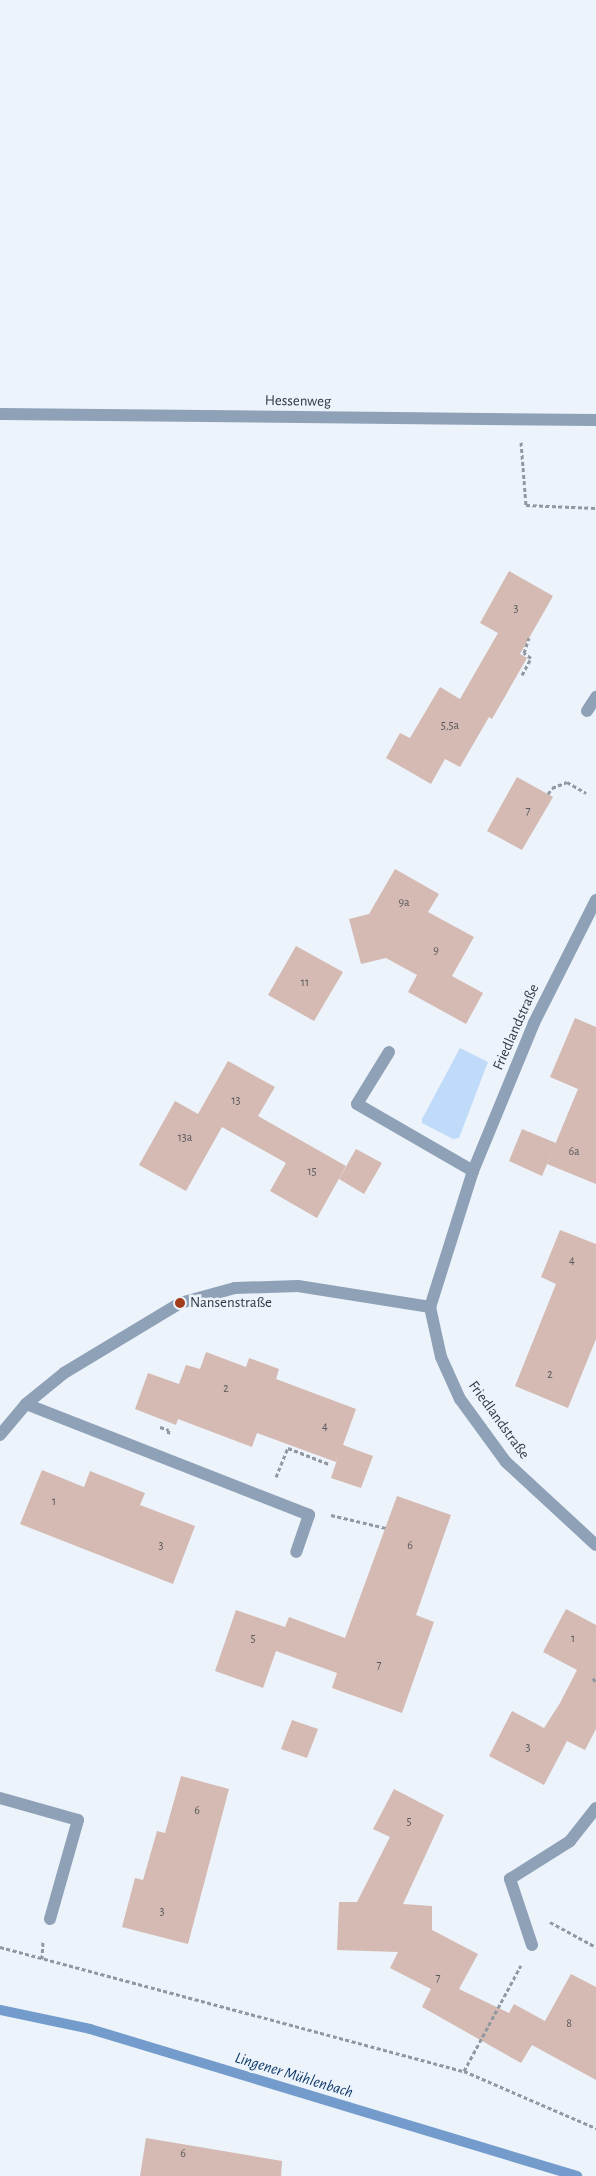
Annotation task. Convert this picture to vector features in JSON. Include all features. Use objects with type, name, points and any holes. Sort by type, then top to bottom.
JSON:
[{"type":"street","name":"Hessenweg","points":[[0,414],[596,420]]},
{"type":"street","points":[[587,712],[596,697]]},
{"type":"street","name":"Friedlandstraße","points":[[596,900],[534,1023],[473,1171],[430,1307],[442,1357],[460,1398],[506,1462],[596,1545]]},
{"type":"street","points":[[389,1052],[357,1104],[473,1171]]},
{"type":"street","points":[[0,1434],[26,1404],[106,1343],[180,1304],[235,1288],[298,1286],[430,1307]]},
{"type":"street","points":[[26,1404],[309,1515],[296,1552]]},
{"type":"street","points":[[0,1798],[78,1820],[50,1919]]},
{"type":"street","points":[[532,1945],[510,1880],[570,1841],[596,1808]]},
{"type":"path","points":[[520,419],[526,505],[596,508]]},
{"type":"path","points":[[522,675],[531,658],[524,653],[529,638]]},
{"type":"path","points":[[548,794],[552,788],[568,782],[586,793]]},
{"type":"path","points":[[268,1499],[288,1448],[329,1464]]},
{"type":"path","points":[[331,1515],[386,1528]]},
{"type":"path","points":[[593,1678],[596,1683]]},
{"type":"path","points":[[527,1930],[549,1922],[596,1947]]},
{"type":"path","points":[[464,2071],[532,1945]]},
{"type":"path","points":[[0,1947],[464,2071],[596,2128]]},
{"type":"shaded area","points":[[460,1048],[488,1062],[459,1138],[453,1139],[422,1123],[422,1119]]},
{"type":"building","points":[[509,571],[553,596],[520,654],[527,658],[492,719],[489,717],[460,767],[445,759],[431,784],[386,758],[400,733],[410,738],[440,687],[460,699],[498,633],[480,623]]},
{"type":"building","points":[[517,777],[553,797],[522,850],[487,831]]},
{"type":"building","points":[[395,869],[439,894],[428,912],[474,937],[452,976],[483,993],[466,1024],[408,992],[417,975],[386,958],[361,964],[349,919],[369,914]]},
{"type":"building","points":[[296,946],[343,972],[314,1021],[268,995]]},
{"type":"building","points":[[575,1018],[596,1027],[596,1184],[547,1164],[578,1089],[550,1077]]},
{"type":"building","points":[[228,1061],[275,1087],[258,1116],[346,1166],[317,1218],[270,1191],[286,1163],[222,1127],[186,1191],[139,1165],[175,1101],[198,1114]]},
{"type":"building","points":[[522,1129],[556,1143],[542,1176],[509,1161]]},
{"type":"building","points":[[356,1149],[382,1163],[364,1194],[339,1179]]},
{"type":"building","points":[[560,1230],[596,1244],[596,1339],[568,1408],[515,1386],[556,1284],[541,1277]]},
{"type":"building","points":[[206,1352],[246,1367],[249,1358],[279,1369],[276,1379],[356,1409],[343,1445],[373,1456],[361,1488],[331,1478],[338,1457],[336,1462],[257,1433],[252,1447],[178,1419],[176,1425],[135,1409],[148,1373],[179,1384],[186,1365],[200,1369]]},
{"type":"building","points":[[42,1470],[84,1487],[90,1471],[145,1493],[140,1505],[195,1526],[173,1584],[20,1524]]},
{"type":"building","points":[[397,1496],[451,1515],[416,1615],[434,1622],[402,1713],[332,1688],[337,1673],[276,1651],[263,1688],[215,1671],[236,1610],[285,1627],[289,1617],[345,1638]]},
{"type":"building","points":[[566,1609],[596,1625],[596,1729],[585,1750],[567,1741],[544,1785],[489,1756],[512,1711],[544,1728],[560,1703],[577,1670],[543,1652]]},
{"type":"building","points":[[292,1720],[318,1729],[307,1758],[281,1749]]},
{"type":"building","points":[[181,1776],[229,1789],[188,1944],[122,1927],[135,1878],[143,1880],[157,1831],[165,1833]]},
{"type":"building","points":[[394,1789],[444,1815],[403,1904],[432,1906],[432,1930],[478,1954],[459,1989],[509,2013],[514,2004],[545,2021],[571,1974],[596,1987],[596,2080],[532,2045],[521,2063],[422,2007],[431,1989],[390,1968],[398,1952],[337,1950],[339,1902],[357,1902],[390,1837],[373,1829]]},
{"type":"building","points":[[146,2138],[282,2161],[281,2176],[140,2176]]},
{"type":"waterway","name":"Lingener Mühlenbach","points":[[0,2010],[90,2029],[577,2176]]},
{"type":"place","name":"Nansenstraße","points":[[180,1303]]}]
